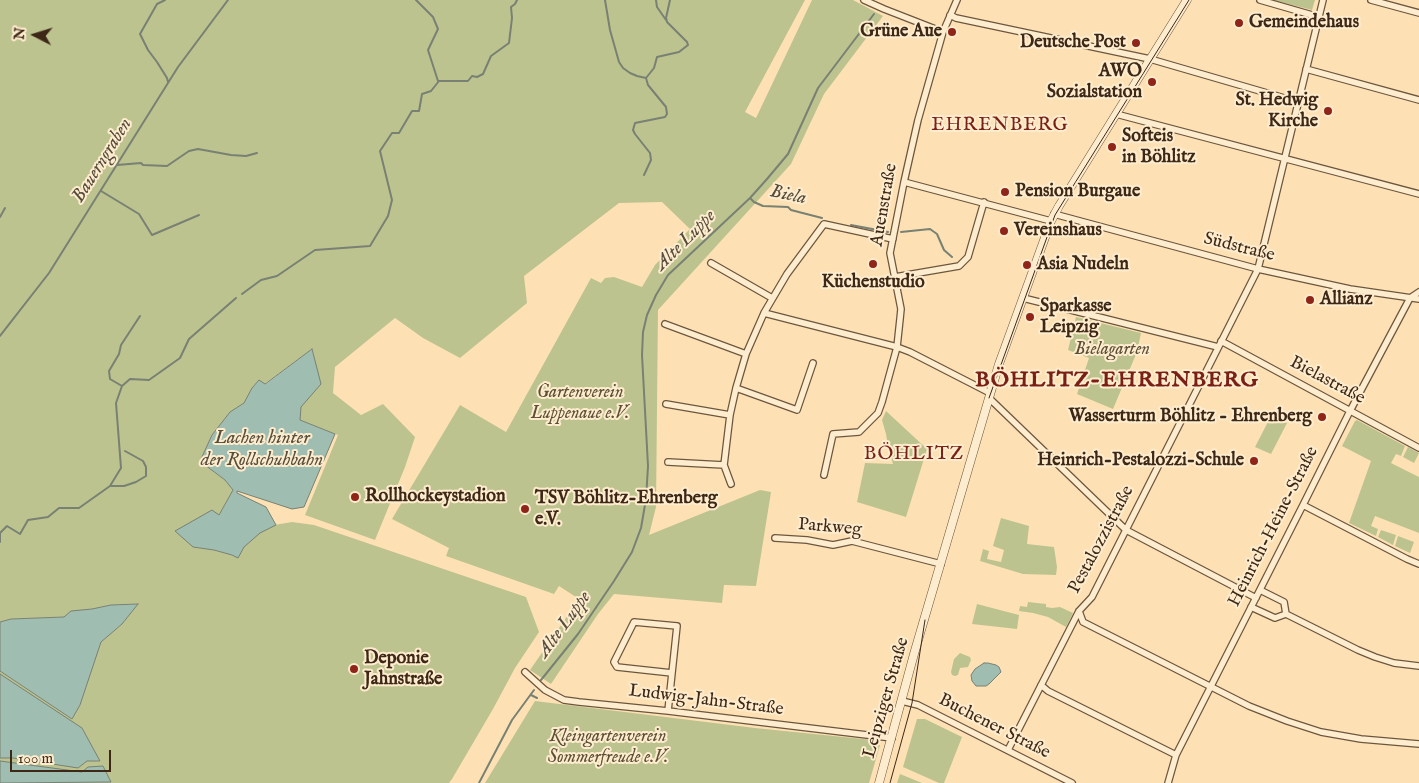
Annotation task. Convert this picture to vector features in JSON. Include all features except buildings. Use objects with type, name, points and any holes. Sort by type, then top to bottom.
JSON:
[{"type":"street","points":[[864,0],[944,32]]},
{"type":"street","name":"Auenstraße","points":[[824,475],[833,434],[859,432],[878,413],[897,347],[901,310],[890,253],[918,120],[944,32],[957,0]]},
{"type":"street","points":[[989,396],[1052,217],[1187,0]]},
{"type":"street","points":[[1260,0],[1319,16]]},
{"type":"street","name":"Pestalozzistraße","points":[[1008,750],[1079,612],[1092,597],[1258,269],[1323,0]]},
{"type":"street","points":[[1371,0],[1419,13]]},
{"type":"street","points":[[950,15],[956,18],[1150,59],[1298,102]]},
{"type":"street","points":[[1306,69],[1419,100]]},
{"type":"street","points":[[1116,114],[1419,194]]},
{"type":"street","name":"Südstraße","points":[[904,182],[1258,269],[1350,289],[1419,299]]},
{"type":"street","points":[[895,277],[959,266],[968,257],[984,202]]},
{"type":"street","points":[[730,484],[724,465],[730,415],[736,388],[746,354],[764,312],[792,266],[824,224],[893,238]]},
{"type":"street","points":[[711,263],[772,298]]},
{"type":"street","name":"Heinrich-Heine-Straße","points":[[1168,783],[1176,755],[1350,411],[1410,298],[1419,292]]},
{"type":"street","name":"Bielastraße","points":[[1023,298],[1220,344],[1419,448]]},
{"type":"street","points":[[764,312],[897,347],[910,352],[989,396],[1126,530],[1256,598]]},
{"type":"street","points":[[665,324],[746,354]]},
{"type":"street","points":[[736,388],[797,410],[813,363]]},
{"type":"street","name":"Leipziger Straße","points":[[879,783],[989,396]]},
{"type":"street","points":[[666,404],[730,415]]},
{"type":"street","points":[[668,462],[724,465]]},
{"type":"street","points":[[1303,505],[1407,560],[1419,564]]},
{"type":"street","name":"Parkweg","points":[[775,538],[807,540],[833,546],[852,542],[941,564]]},
{"type":"street","points":[[1260,590],[1284,602],[1286,614]]},
{"type":"street","points":[[1251,607],[1275,618],[1286,614],[1375,657],[1394,663],[1419,666]]},
{"type":"street","points":[[1079,612],[1083,622],[1249,706],[1287,721],[1321,732],[1361,739],[1419,744]]},
{"type":"street","points":[[668,711],[677,626],[634,622],[614,662],[617,667],[672,673]]},
{"type":"street","name":"Ludwig-Jahn-Straße","points":[[524,672],[545,690],[564,700],[892,738]]},
{"type":"street","points":[[1041,685],[1048,691],[1176,755]]},
{"type":"street","name":"Buchener Straße","points":[[902,701],[918,705],[1072,783]]},
{"type":"green space","name":"Gartenverein Luppenaue e.V.","points":[[0,0],[805,0],[745,112],[756,118],[812,0],[853,0],[883,16],[824,94],[791,164],[658,310],[656,507],[649,535],[760,490],[771,492],[756,586],[724,585],[722,603],[614,594],[598,614],[551,684],[530,670],[579,599],[559,586],[554,594],[446,556],[449,548],[392,519],[460,405],[506,432],[591,278],[601,283],[605,278],[614,277],[642,287],[655,265],[690,229],[662,202],[619,203],[524,276],[527,303],[460,358],[423,338],[395,318],[335,367],[333,393],[361,415],[383,404],[415,437],[405,467],[375,540],[305,515],[338,435],[300,420],[291,424],[304,507],[292,509],[248,494],[232,480],[315,360],[312,349],[264,384],[259,380],[244,403],[230,412],[212,435],[201,459],[201,462],[225,480],[233,490],[219,515],[193,547],[231,554],[215,535],[292,522],[314,525],[526,597],[539,632],[515,668],[449,783],[0,783],[0,671],[72,719],[80,705],[101,641],[122,624],[137,604],[111,605],[65,617],[11,619],[0,622]]},
{"type":"green space","points":[[1273,0],[1315,0],[1312,10]]},
{"type":"green space","name":"Bielagarten","points":[[1076,317],[1141,333],[1137,352],[1113,409],[1077,394],[1089,358],[1068,350]]},
{"type":"green space","points":[[886,411],[927,449],[906,517],[857,502],[865,463],[893,464],[882,420]]},
{"type":"green space","points":[[1271,416],[1287,423],[1271,454],[1255,447]]},
{"type":"green space","points":[[1357,420],[1405,446],[1401,456],[1396,454],[1391,463],[1419,477],[1419,533],[1375,516],[1371,526],[1378,529],[1376,536],[1349,523],[1371,461],[1342,446]]},
{"type":"green space","points":[[1408,447],[1419,453],[1414,463],[1403,457]]},
{"type":"green space","points":[[1001,518],[1029,526],[1027,544],[1054,547],[1057,567],[1056,575],[1023,574],[980,561],[983,549],[989,551],[987,559],[1001,562],[1004,550],[993,546]]},
{"type":"green space","points":[[1381,530],[1396,535],[1393,545],[1378,537]]},
{"type":"green space","points":[[1398,536],[1414,542],[1410,553],[1395,546]]},
{"type":"green space","points":[[1028,602],[1046,604],[1046,607],[1052,608],[1060,607],[1073,613],[1066,627],[1048,617],[1019,611],[1020,606],[1027,607]]},
{"type":"green space","points":[[977,604],[1019,615],[1017,629],[972,624]]},
{"type":"green space","points":[[960,653],[970,657],[971,660],[968,667],[960,668],[958,675],[955,676],[951,672],[954,659]]},
{"type":"green space","name":"Kleingartenverein Sommerfreude e.V.","points":[[535,701],[755,728],[873,740],[880,745],[869,783],[485,783]]},
{"type":"green space","points":[[917,719],[925,719],[962,737],[944,783],[939,783],[903,767]]},
{"type":"green space","points":[[900,774],[922,783],[897,783]]},
{"type":"water","name":"Lachen hinter der Rollschuhbahn","points":[[312,349],[321,384],[301,407],[300,420],[335,434],[304,507],[292,509],[237,491],[237,493],[266,507],[276,525],[260,533],[244,547],[238,558],[214,550],[193,547],[175,531],[212,510],[219,515],[233,490],[225,480],[201,462],[212,435],[230,412],[244,403],[259,380],[265,384]]},
{"type":"water","points":[[138,604],[122,624],[101,642],[80,705],[72,719],[0,671],[0,622],[11,619],[64,617],[71,611],[111,605]]},
{"type":"water","points":[[984,663],[996,665],[1001,672],[986,686],[976,686],[972,681],[971,675],[975,669]]},
{"type":"water","points":[[0,674],[82,728],[100,761],[87,761],[78,768],[13,758],[0,758]]},
{"type":"water","points":[[0,761],[82,772],[88,767],[103,766],[111,782],[0,783]]},
{"type":"waterway","points":[[165,0],[157,4],[140,34],[168,82]]},
{"type":"waterway","name":"Bauerngraben","points":[[0,336],[49,273],[178,67],[228,0]]},
{"type":"waterway","points":[[416,0],[433,17],[438,29],[428,50],[438,81]]},
{"type":"waterway","points":[[242,294],[261,280],[277,276],[315,250],[370,246],[388,216],[392,200],[380,151],[392,133],[399,133],[412,111],[419,111],[422,94],[431,91],[439,81],[468,81],[472,76],[477,77],[483,74],[491,56],[509,43],[512,18],[511,7],[517,0]]},
{"type":"waterway","points":[[605,0],[610,30],[619,62],[630,73],[646,78]]},
{"type":"waterway","points":[[656,0],[657,7],[666,20]]},
{"type":"waterway","points":[[646,78],[654,68],[657,57],[679,52],[688,45],[667,22],[666,18],[670,0]]},
{"type":"waterway","name":"Alte Luppe","points":[[541,680],[578,634],[614,581],[632,552],[641,528],[646,499],[648,466],[642,355],[643,332],[647,315],[656,295],[668,275],[750,198],[788,154],[818,88],[874,14]]},
{"type":"waterway","points":[[644,175],[651,160],[650,153],[635,134],[633,130],[635,123],[665,117],[667,114],[666,107],[648,85],[646,78]]},
{"type":"waterway","points":[[117,165],[141,163],[143,165],[167,166],[189,151],[198,149],[231,155],[246,156],[257,153]]},
{"type":"waterway","points":[[101,191],[139,214],[152,235],[199,215]]},
{"type":"waterway","name":"Biela","points":[[750,198],[763,206],[788,207],[791,210],[822,218]]},
{"type":"waterway","points":[[0,217],[5,208]]},
{"type":"waterway","name":"Biela","points":[[851,225],[888,232]]},
{"type":"waterway","name":"Biela","points":[[901,232],[930,229],[937,234],[944,250],[952,257]]},
{"type":"waterway","points":[[0,542],[0,533],[7,526],[20,534],[28,520],[48,517],[59,508],[79,508],[110,486],[121,468],[116,403],[122,386],[130,379],[149,380],[180,358],[189,339],[236,298]]},
{"type":"waterway","points":[[122,386],[110,379],[109,371],[119,354],[121,345],[140,316]]},
{"type":"waterway","points":[[110,486],[124,486],[146,476],[146,467],[143,461],[125,451]]},
{"type":"waterway","name":"Alte Luppe","points":[[479,783],[512,720],[534,690]]},
{"type":"waterway","name":"Alte Luppe","points":[[531,695],[537,698]]},
{"type":"tram line","points":[[989,398],[1055,215],[1189,0]]},
{"type":"tram line","points":[[890,783],[912,703],[925,620]]},
{"type":"place","name":"Gemeindehaus","points":[[1239,23]]},
{"type":"place","name":"Grüne Aue","points":[[952,32]]},
{"type":"place","name":"Deutsche Post","points":[[1136,43]]},
{"type":"place","name":"AWO Sozialstation","points":[[1152,82]]},
{"type":"place","name":"St. Hedwig Kirche","points":[[1328,111]]},
{"type":"place","name":"Softeis in Böhlitz","points":[[1112,147]]},
{"type":"place","name":"Pension Burgaue","points":[[1005,192]]},
{"type":"place","name":"Vereinshaus","points":[[1004,231]]},
{"type":"place","name":"Küchenstudio","points":[[873,264]]},
{"type":"place","name":"Asia Nudeln","points":[[1027,265]]},
{"type":"place","name":"Allianz","points":[[1310,300]]},
{"type":"place","name":"Sparkasse Leipzig","points":[[1030,317]]},
{"type":"place","name":"Wasserturm Böhlitz - Ehrenberg","points":[[1322,417]]},
{"type":"place","name":"Heinrich-Pestalozzi-Schule","points":[[1254,461]]},
{"type":"place","name":"Rollhockeystadion","points":[[355,497]]},
{"type":"place","name":"TSV Böhlitz-Ehrenberg e.V.","points":[[525,509]]},
{"type":"place","name":"Deponie Jahnstraße","points":[[354,669]]},
{"type":"district","name":"EHRENBERG","points":[[1000,126]]},
{"type":"district","name":"BÖHLITZ-EHRENBERG","points":[[1117,381]]},
{"type":"district","name":"BÖHLITZ","points":[[914,455]]}]
